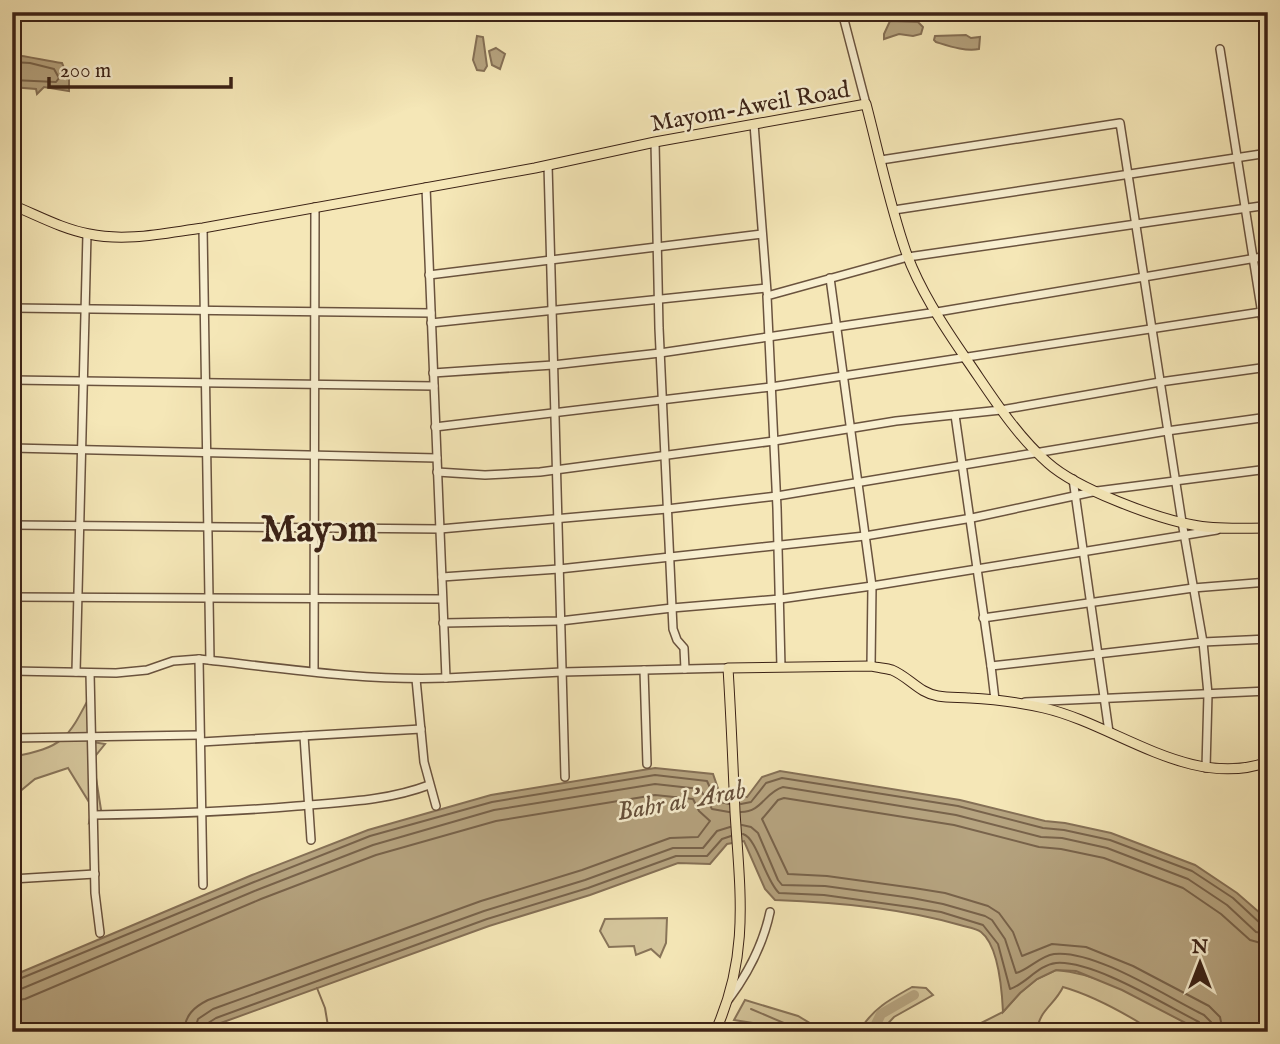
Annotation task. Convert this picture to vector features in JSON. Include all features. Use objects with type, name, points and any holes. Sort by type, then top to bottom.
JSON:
[{"type":"main road","name":"Mayom-Aweil Road","points":[[12,205],[87,234],[119,237],[202,228],[866,104],[908,257],[966,359],[1001,410],[1038,454],[1051,466],[1073,479],[1144,512],[1209,527],[1268,528]]},
{"type":"main road","points":[[715,1032],[727,1001],[740,948],[728,668],[871,666],[892,670],[920,690],[938,696],[1010,702],[1065,714],[1150,750],[1206,768],[1229,768],[1268,762]]},
{"type":"street","points":[[842,12],[866,104]]},
{"type":"street","points":[[1220,49],[1253,258],[1265,312],[1268,352]]},
{"type":"street","points":[[881,160],[1120,123],[1175,482],[1203,642],[1208,694],[1206,768]]},
{"type":"street","points":[[754,124],[767,292],[777,496],[781,667]]},
{"type":"street","points":[[655,142],[660,353],[673,629],[684,648],[685,669]]},
{"type":"street","points":[[894,210],[1268,153]]},
{"type":"street","points":[[548,165],[565,776]]},
{"type":"street","points":[[426,187],[446,678]]},
{"type":"street","points":[[431,323],[767,292],[908,257],[1268,205]]},
{"type":"street","points":[[314,671],[315,207]]},
{"type":"street","points":[[202,228],[210,660]]},
{"type":"street","points":[[76,672],[87,234]]},
{"type":"street","points":[[429,275],[762,234]]},
{"type":"street","points":[[433,373],[553,365],[660,353],[937,312],[1268,256]]},
{"type":"street","points":[[830,278],[872,586],[871,666]]},
{"type":"street","points":[[12,308],[431,313]]},
{"type":"street","points":[[435,427],[844,377],[1265,312]]},
{"type":"street","points":[[437,472],[511,475],[665,456],[850,428],[1001,410],[1160,382],[1268,367]]},
{"type":"street","points":[[12,380],[434,386]]},
{"type":"street","points":[[955,415],[995,701]]},
{"type":"street","points":[[12,525],[440,529],[667,509],[777,496],[1167,431],[1268,417]]},
{"type":"street","points":[[12,449],[437,458]]},
{"type":"street","points":[[442,577],[559,569],[865,536],[969,519],[1097,491],[1268,469]]},
{"type":"street","points":[[1073,479],[1109,732]]},
{"type":"street","points":[[443,624],[560,621],[780,599],[1232,527]]},
{"type":"street","points":[[983,618],[1193,588],[1268,582]]},
{"type":"street","points":[[12,597],[443,599]]},
{"type":"street","points":[[991,666],[1203,642],[1268,639]]},
{"type":"street","points":[[12,671],[116,674],[147,670],[173,661],[199,659],[416,679],[728,668]]},
{"type":"street","points":[[199,659],[203,884]]},
{"type":"street","points":[[643,670],[647,764]]},
{"type":"street","points":[[90,673],[95,874],[100,933]]},
{"type":"street","points":[[416,679],[429,785],[436,806]]},
{"type":"street","points":[[1010,702],[1268,691]]},
{"type":"street","points":[[12,738],[304,736],[421,729]]},
{"type":"street","points":[[304,736],[311,840]]},
{"type":"street","points":[[94,816],[202,814],[309,805],[402,795],[429,785]]},
{"type":"street","points":[[12,878],[95,874]]},
{"type":"street","points":[[727,1001],[753,962],[770,912]]},
{"type":"shaded area","points":[[91,694],[92,742],[105,744],[93,759],[102,816],[89,823],[92,807],[68,768],[35,779],[12,798],[12,757],[43,749],[62,739],[76,722]]},
{"type":"shaded area","points":[[667,918],[666,943],[660,957],[651,949],[636,955],[634,946],[609,947],[600,931],[605,919]]},
{"type":"shaded area","points":[[1056,970],[1113,985],[1203,1032],[1137,1032],[1140,1023],[1103,1002],[1063,987],[1041,1018],[1037,1032],[963,1032],[1003,1012],[1037,979]]},
{"type":"shaded area","points":[[912,987],[926,988],[933,995],[894,1017],[880,1032],[839,1032],[862,1027],[878,1009]]},
{"type":"shaded area","points":[[745,1000],[798,1016],[815,1026],[836,1032],[784,1032],[771,1026],[734,1020]]},
{"type":"water","points":[[890,21],[918,22],[923,27],[921,34],[899,34],[884,39]]},
{"type":"water","points":[[966,35],[971,38],[980,37],[979,49],[958,48],[934,40],[935,36]]},
{"type":"water","points":[[477,36],[483,37],[487,66],[484,71],[477,70],[473,60]]},
{"type":"water","points":[[496,48],[505,54],[500,69],[492,65],[489,51]]},
{"type":"water","points":[[12,55],[62,63],[69,80],[69,91],[44,87],[37,94],[36,89],[12,87]]},
{"type":"water","name":"Bahr al 'Arab","points":[[655,768],[713,774],[721,797],[747,797],[762,777],[780,771],[960,800],[1045,821],[1111,833],[1195,865],[1237,893],[1268,920],[1268,1032],[1203,1032],[1122,990],[1076,971],[1056,970],[1037,979],[1003,1012],[996,958],[981,932],[938,919],[892,910],[775,900],[765,889],[744,841],[727,844],[710,864],[678,863],[590,895],[489,926],[218,1024],[205,1032],[12,1032],[12,976],[252,875],[368,830],[491,795]]},
{"type":"waterway","points":[[317,988],[325,1008],[329,1032]]},
{"type":"waterway","points":[[872,1032],[881,1014],[914,995]]},
{"type":"waterway","points":[[751,1009],[805,1032]]},
{"type":"district","name":"Mayɔm","points":[[319,528]]}]
